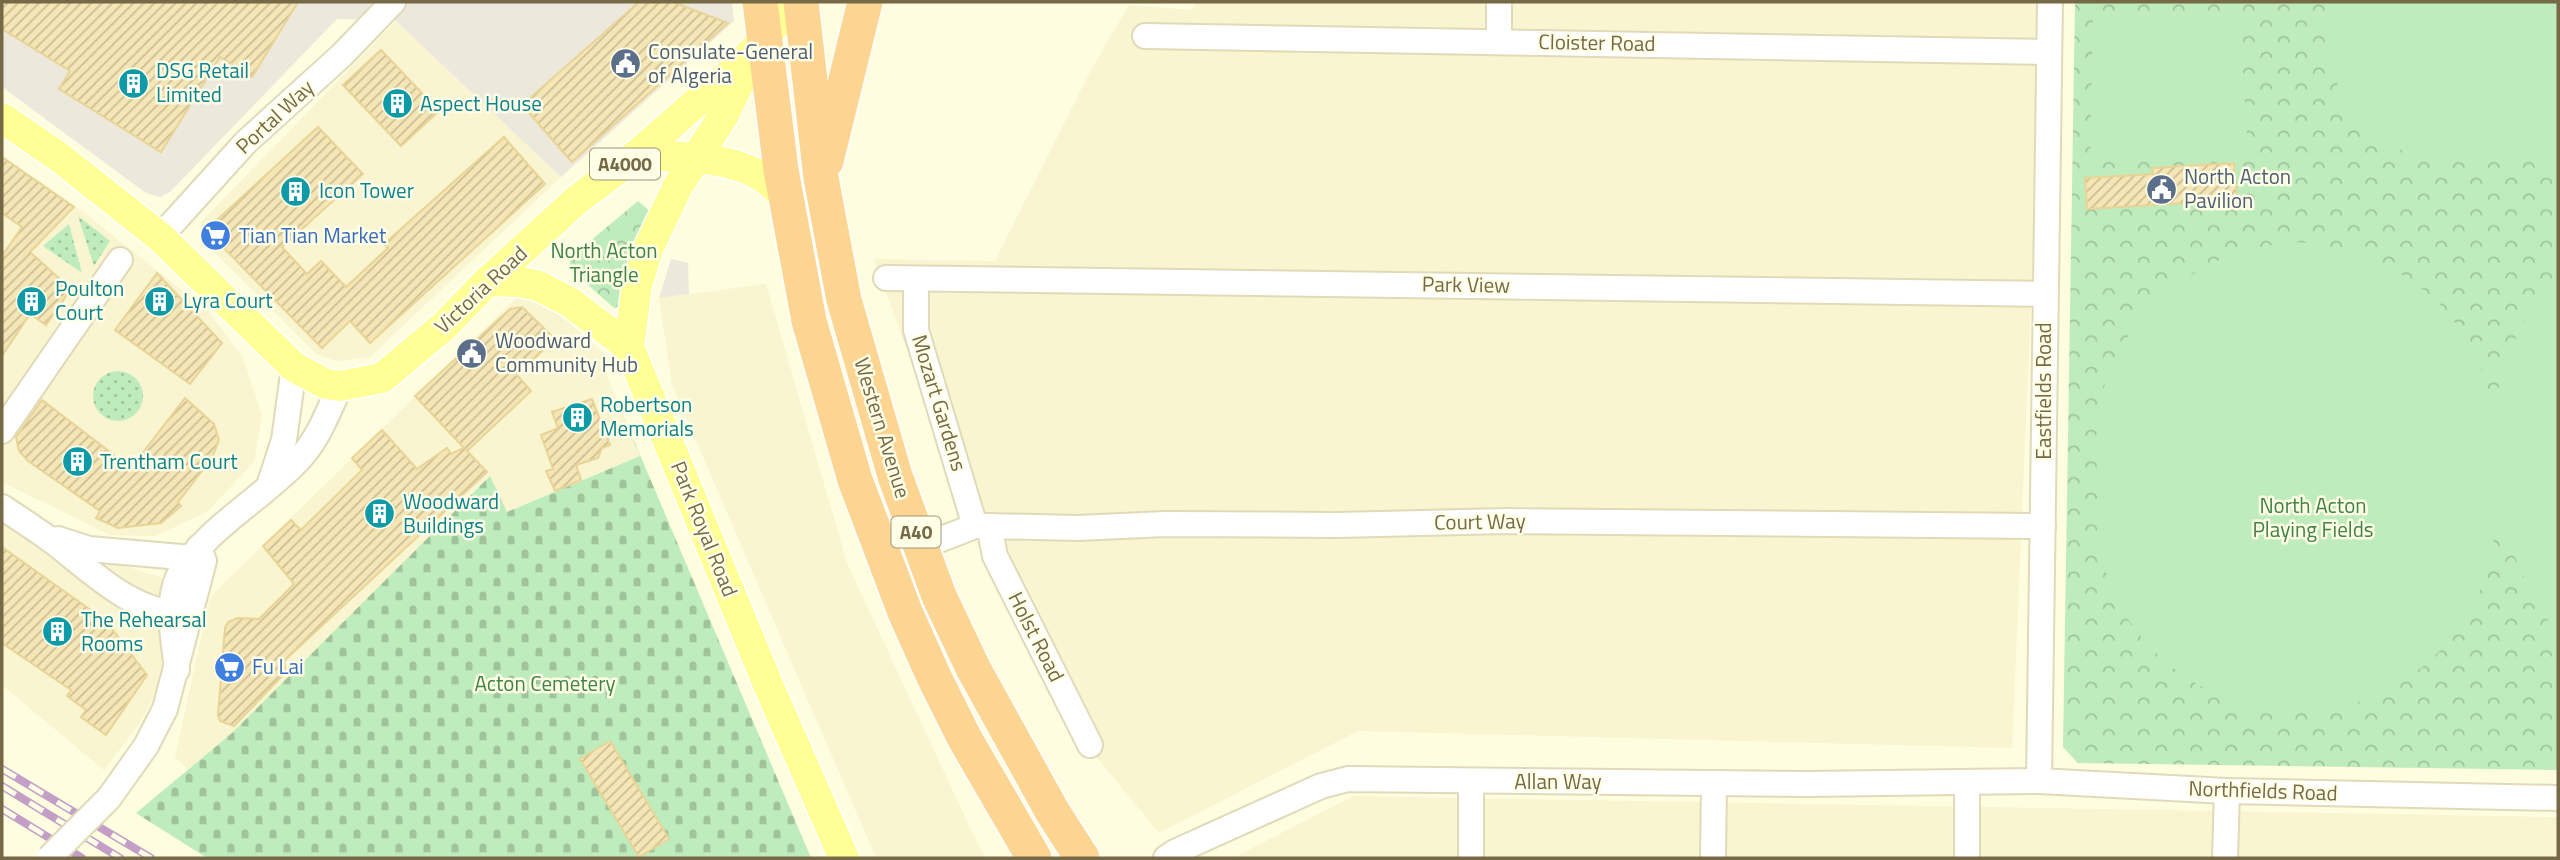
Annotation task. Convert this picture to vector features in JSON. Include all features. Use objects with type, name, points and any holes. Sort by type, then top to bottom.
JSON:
[{"type":"highway","name":"Western Avenue","points":[[760,2],[759,45],[808,321],[855,481],[905,612],[946,702],[1034,858]]},
{"type":"highway","name":"Western Avenue","points":[[801,2],[821,178],[844,300],[895,476],[939,596],[973,668],[1052,811],[1082,858]]},
{"type":"highway","points":[[821,178],[865,2]]},
{"type":"main road","name":"Victoria Road","points":[[340,386],[382,378],[444,326],[488,281],[578,199],[634,157],[759,45],[794,2]]},
{"type":"main road","points":[[488,281],[520,282],[539,286],[567,300],[629,347],[637,285],[648,248],[678,186],[734,95],[759,45]]},
{"type":"main road","points":[[2,118],[60,157],[160,237],[294,367],[326,384],[340,386]]},
{"type":"main road","name":"A4000","points":[[634,157],[697,159],[735,164],[763,177],[787,198]]},
{"type":"main road","name":"Park Royal Road","points":[[629,347],[769,687],[844,858]]},
{"type":"street","name":"Portal Way","points":[[160,237],[246,142],[342,55],[393,2]]},
{"type":"street","points":[[1499,2],[1499,42]]},
{"type":"street","name":"Eastfields Road","points":[[2039,781],[2050,2]]},
{"type":"street","name":"Cloister Road","points":[[1145,36],[2049,52]]},
{"type":"street","points":[[2,431],[120,260]]},
{"type":"street","name":"Park View","points":[[886,278],[2045,294]]},
{"type":"street","name":"Mozart Gardens","points":[[916,279],[916,330],[982,526]]},
{"type":"street","points":[[269,487],[284,440],[294,367]]},
{"type":"street","points":[[196,553],[302,456],[322,425],[340,386]]},
{"type":"street","points":[[2,507],[44,535],[123,597],[153,611],[185,609]]},
{"type":"street","name":"Court Way","points":[[921,547],[982,526],[1078,528],[1165,524],[1323,525],[1506,521],[2043,526]]},
{"type":"street","name":"Holst Road","points":[[982,526],[1090,745]]},
{"type":"street","points":[[44,535],[89,549],[196,553],[204,561],[185,609],[177,670],[166,709],[146,746],[109,798],[49,858]]},
{"type":"street","name":"Allan Way","points":[[1174,856],[1333,781],[1348,779],[1471,782],[1967,783]]},
{"type":"street","name":"Northfields Road","points":[[1967,783],[2039,781],[2227,791],[2558,798]]},
{"type":"street","points":[[1471,782],[1471,858]]},
{"type":"street","points":[[1713,858],[1714,783]]},
{"type":"street","points":[[1967,783],[1967,858]]},
{"type":"street","points":[[2225,858],[2227,791]]},
{"type":"shaded area","points":[[2,2],[732,2],[734,21],[561,177],[396,21],[337,19],[170,192],[160,197],[146,193],[2,87]]},
{"type":"shaded area","points":[[1196,2],[2044,2],[2012,748],[1358,731],[1159,833],[1089,748],[970,524],[874,259],[995,261],[1090,72],[1129,5],[1191,10]]},
{"type":"shaded area","points":[[396,21],[561,177],[370,357],[337,361],[316,354],[200,238],[202,221]]},
{"type":"shaded area","points":[[2,155],[86,214],[208,311],[243,358],[262,415],[254,462],[207,512],[155,536],[110,535],[2,482]]},
{"type":"shaded area","points":[[671,259],[688,263],[689,294],[659,298]]},
{"type":"shaded area","points":[[766,284],[847,563],[978,845],[987,858],[876,858],[672,385],[659,298]]},
{"type":"shaded area","points":[[520,294],[549,305],[607,356],[607,377],[640,456],[506,512],[489,476],[316,652],[232,733],[188,770],[175,757],[210,597]]},
{"type":"shaded area","points":[[2,523],[30,536],[166,579],[164,679],[137,727],[104,770],[2,685]]},
{"type":"shaded area","points":[[1353,796],[2558,817],[2558,858],[1233,858]]},
{"type":"green space","name":"North Acton Playing Fields","points":[[2075,2],[2558,2],[2558,770],[2078,763],[2063,747]]},
{"type":"green space","points":[[2326,2],[2558,2],[2558,154],[2491,161],[2443,162],[2420,157],[2391,144],[2357,117],[2337,84],[2328,45]]},
{"type":"green space","points":[[2240,14],[2248,153],[2090,161],[2093,20]]},
{"type":"green space","name":"North Acton Triangle","points":[[638,201],[652,213],[625,304],[614,308],[569,268],[571,257]]},
{"type":"green space","points":[[78,216],[110,241],[94,266]]},
{"type":"green space","points":[[69,224],[82,273],[43,246]]},
{"type":"green space","points":[[2294,242],[2323,245],[2377,262],[2425,291],[2463,333],[2477,359],[2493,410],[2514,341],[2532,311],[2558,283],[2558,635],[2531,591],[2496,512],[2492,551],[2483,584],[2475,602],[2452,637],[2406,679],[2360,702],[2297,712],[2266,709],[2238,702],[2187,678],[2145,641],[2128,618],[2114,593],[2104,566],[2098,524],[2097,422],[2104,387],[2114,362],[2142,318],[2180,283],[2235,254]]},
{"type":"green space","points":[[108,372],[128,372],[142,386],[142,406],[128,420],[108,420],[94,406],[94,386]]},
{"type":"green space","name":"Acton Cemetery","points":[[607,377],[811,858],[207,858],[136,813],[232,733],[490,476],[507,512],[640,456]]},
{"type":"building","name":"DSG Retail Limited","points":[[2,2],[298,2],[252,77],[220,57],[161,152],[59,89],[70,71],[2,29]]},
{"type":"building","name":"Consulate-General of Algeria","points":[[639,2],[673,2],[728,23],[572,162],[522,105]]},
{"type":"building","name":"Aspect House","points":[[381,50],[439,111],[401,146],[343,85]]},
{"type":"building","points":[[318,127],[363,174],[282,247],[307,274],[321,261],[346,287],[388,248],[384,244],[504,137],[545,184],[370,343],[350,321],[322,348],[206,230]]},
{"type":"building","points":[[2,157],[74,207],[30,252],[71,289],[46,325],[30,314],[2,356],[2,256],[22,227],[2,213]]},
{"type":"building","name":"North Acton Pavilion","points":[[2234,163],[2237,200],[2087,209],[2085,178],[2153,174],[2152,168]]},
{"type":"building","name":"Lyra Court","points":[[157,273],[222,343],[190,384],[115,330]]},
{"type":"building","name":"Woodward Buildings","points":[[522,307],[555,339],[517,375],[531,391],[467,451],[487,472],[284,661],[286,672],[234,726],[220,721],[218,715],[225,628],[228,622],[238,618],[259,619],[294,584],[263,546],[291,520],[301,530],[362,470],[352,458],[382,430],[417,469],[447,448],[451,454],[464,448],[415,396],[510,309]]},
{"type":"building","name":"Trentham Court","points":[[185,398],[214,424],[219,440],[212,458],[178,502],[181,506],[161,523],[118,528],[96,518],[100,511],[28,461],[19,451],[16,437],[42,400],[131,468]]},
{"type":"building","points":[[592,399],[610,445],[602,448],[598,458],[576,465],[581,480],[555,491],[546,471],[553,469],[541,435],[558,428],[552,412]]},
{"type":"building","name":"The Rehearsal Rooms","points":[[2,547],[106,621],[147,675],[106,735],[81,717],[86,710],[67,696],[71,690],[2,643]]},
{"type":"building","points":[[610,741],[669,839],[639,857],[580,759]]},
{"type":"railway","points":[[2,769],[151,858]]},
{"type":"railway","points":[[2,786],[120,858]]},
{"type":"railway","points":[[2,809],[82,858]]},
{"type":"place","name":"Consulate-General of Algeria","points":[[625,64]]},
{"type":"place","name":"DSG Retail Limited","points":[[133,83]]},
{"type":"place","name":"Aspect House","points":[[397,104]]},
{"type":"place","name":"North Acton Pavilion","points":[[2161,189]]},
{"type":"place","name":"Icon Tower","points":[[296,191]]},
{"type":"place","name":"Tian Tian Market","points":[[216,236]]},
{"type":"place","name":"Poulton Court","points":[[32,301]]},
{"type":"place","name":"Lyra Court","points":[[160,301]]},
{"type":"place","name":"Woodward Community Hub","points":[[472,353]]},
{"type":"place","name":"Robertson Memorials","points":[[577,417]]},
{"type":"place","name":"Trentham Court","points":[[77,462]]},
{"type":"place","name":"Woodward Buildings","points":[[380,514]]},
{"type":"place","name":"The Rehearsal Rooms","points":[[58,632]]},
{"type":"place","name":"Fu Lai","points":[[229,667]]}]
